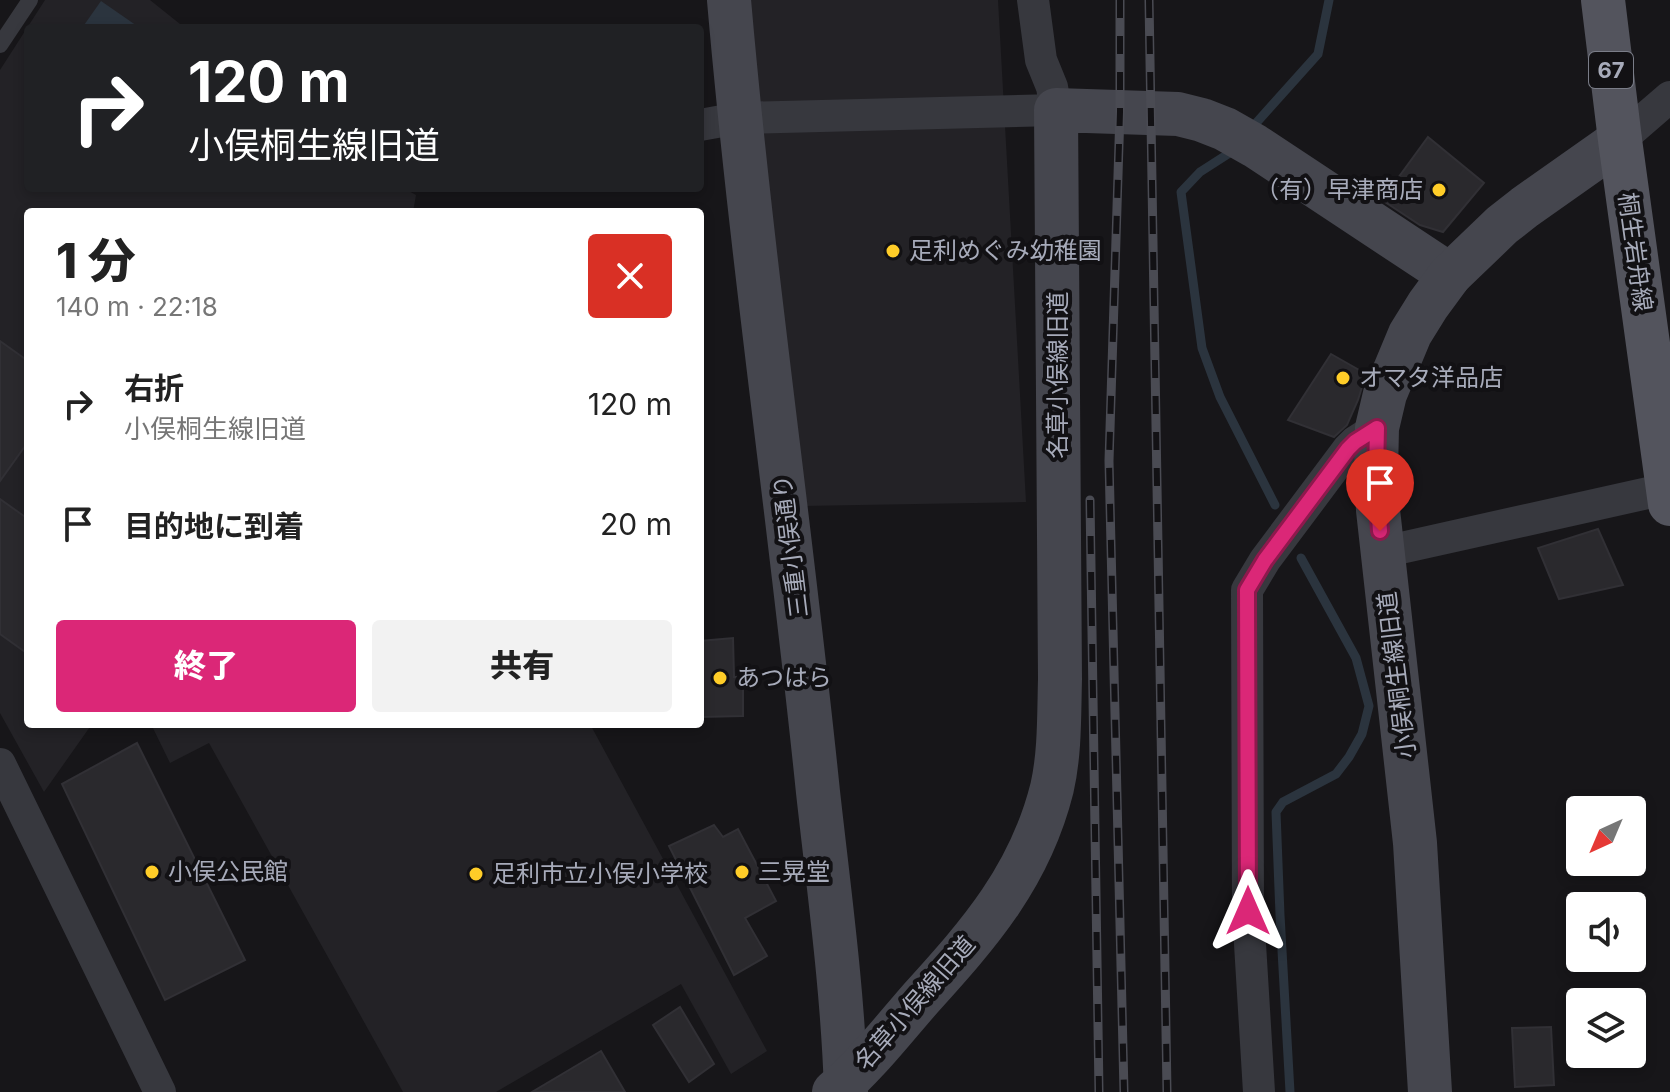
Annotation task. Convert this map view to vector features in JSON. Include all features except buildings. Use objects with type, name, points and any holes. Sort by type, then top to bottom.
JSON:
[{"type":"main road","name":"桐生岩舟線","points":[[1603,0],[1669,494]]},
{"type":"street","name":"三重小俣通り","points":[[729,0],[720,122],[801,628],[839,992],[842,1089]]},
{"type":"street","points":[[1033,0],[1041,60],[1052,87],[1056,110]]},
{"type":"street","points":[[720,122],[1056,110],[1178,114],[1225,129],[1255,146],[1450,275],[1525,207],[1620,140],[1670,97]]},
{"type":"street","name":"名草小俣線旧道","points":[[842,1089],[995,911],[1030,852],[1052,788],[1059,734],[1060,679],[1056,110]]},
{"type":"street","name":"小俣桐生線旧道","points":[[1430,1092],[1415,843],[1378,510],[1377,428],[1385,394],[1410,334],[1450,275]]},
{"type":"street","points":[[1259,1092],[1248,911],[1247,590],[1265,560],[1348,449],[1377,428]]},
{"type":"street","points":[[1383,552],[1669,494]]},
{"type":"street","points":[[1,767],[160,1092]]},
{"type":"lane","points":[[0,45],[30,0]]},
{"type":"shaded area","points":[[45,0],[150,0],[180,24],[30,24]]},
{"type":"shaded area","name":"足利めぐみ幼稚園","points":[[747,0],[998,0],[1026,502],[802,506]]},
{"type":"shaded area","points":[[101,1],[134,24],[85,24]]},
{"type":"shaded area","points":[[24,33],[24,192],[410,192],[416,195],[414,208],[24,208],[24,728],[89,728],[44,792],[0,713],[0,70]]},
{"type":"shaded area","name":"足利市立小俣小学校","points":[[153,728],[592,728],[767,1051],[731,1074],[681,984],[496,1092],[403,1092],[209,743],[170,763]]},
{"type":"waterway","points":[[1249,131],[1318,54],[1329,0]]},
{"type":"waterway","points":[[1234,148],[1200,172],[1181,192],[1202,348],[1220,397],[1275,505]]},
{"type":"waterway","points":[[1290,1092],[1276,812],[1283,802],[1336,774],[1362,734],[1369,706],[1356,658],[1301,558]]},
{"type":"railway","points":[[1120,0],[1120,112],[1109,461],[1124,1092]]},
{"type":"railway","points":[[1149,0],[1167,1092]]},
{"type":"railway","points":[[1090,500],[1099,1092]]},
{"type":"place","name":"（有）早津商店","points":[[1439,190]]},
{"type":"place","name":"足利めぐみ幼稚園","points":[[893,251]]},
{"type":"place","name":"オマタ洋品店","points":[[1343,378]]},
{"type":"place","name":"あつはら","points":[[720,678]]},
{"type":"place","name":"小俣公民館","points":[[152,872]]},
{"type":"place","name":"三晃堂","points":[[742,872]]},
{"type":"place","name":"足利市立小俣小学校","points":[[476,874]]},
{"type":"route","points":[[1248,911],[1247,590],[1265,560],[1348,449],[1377,428],[1380,531]]}]
